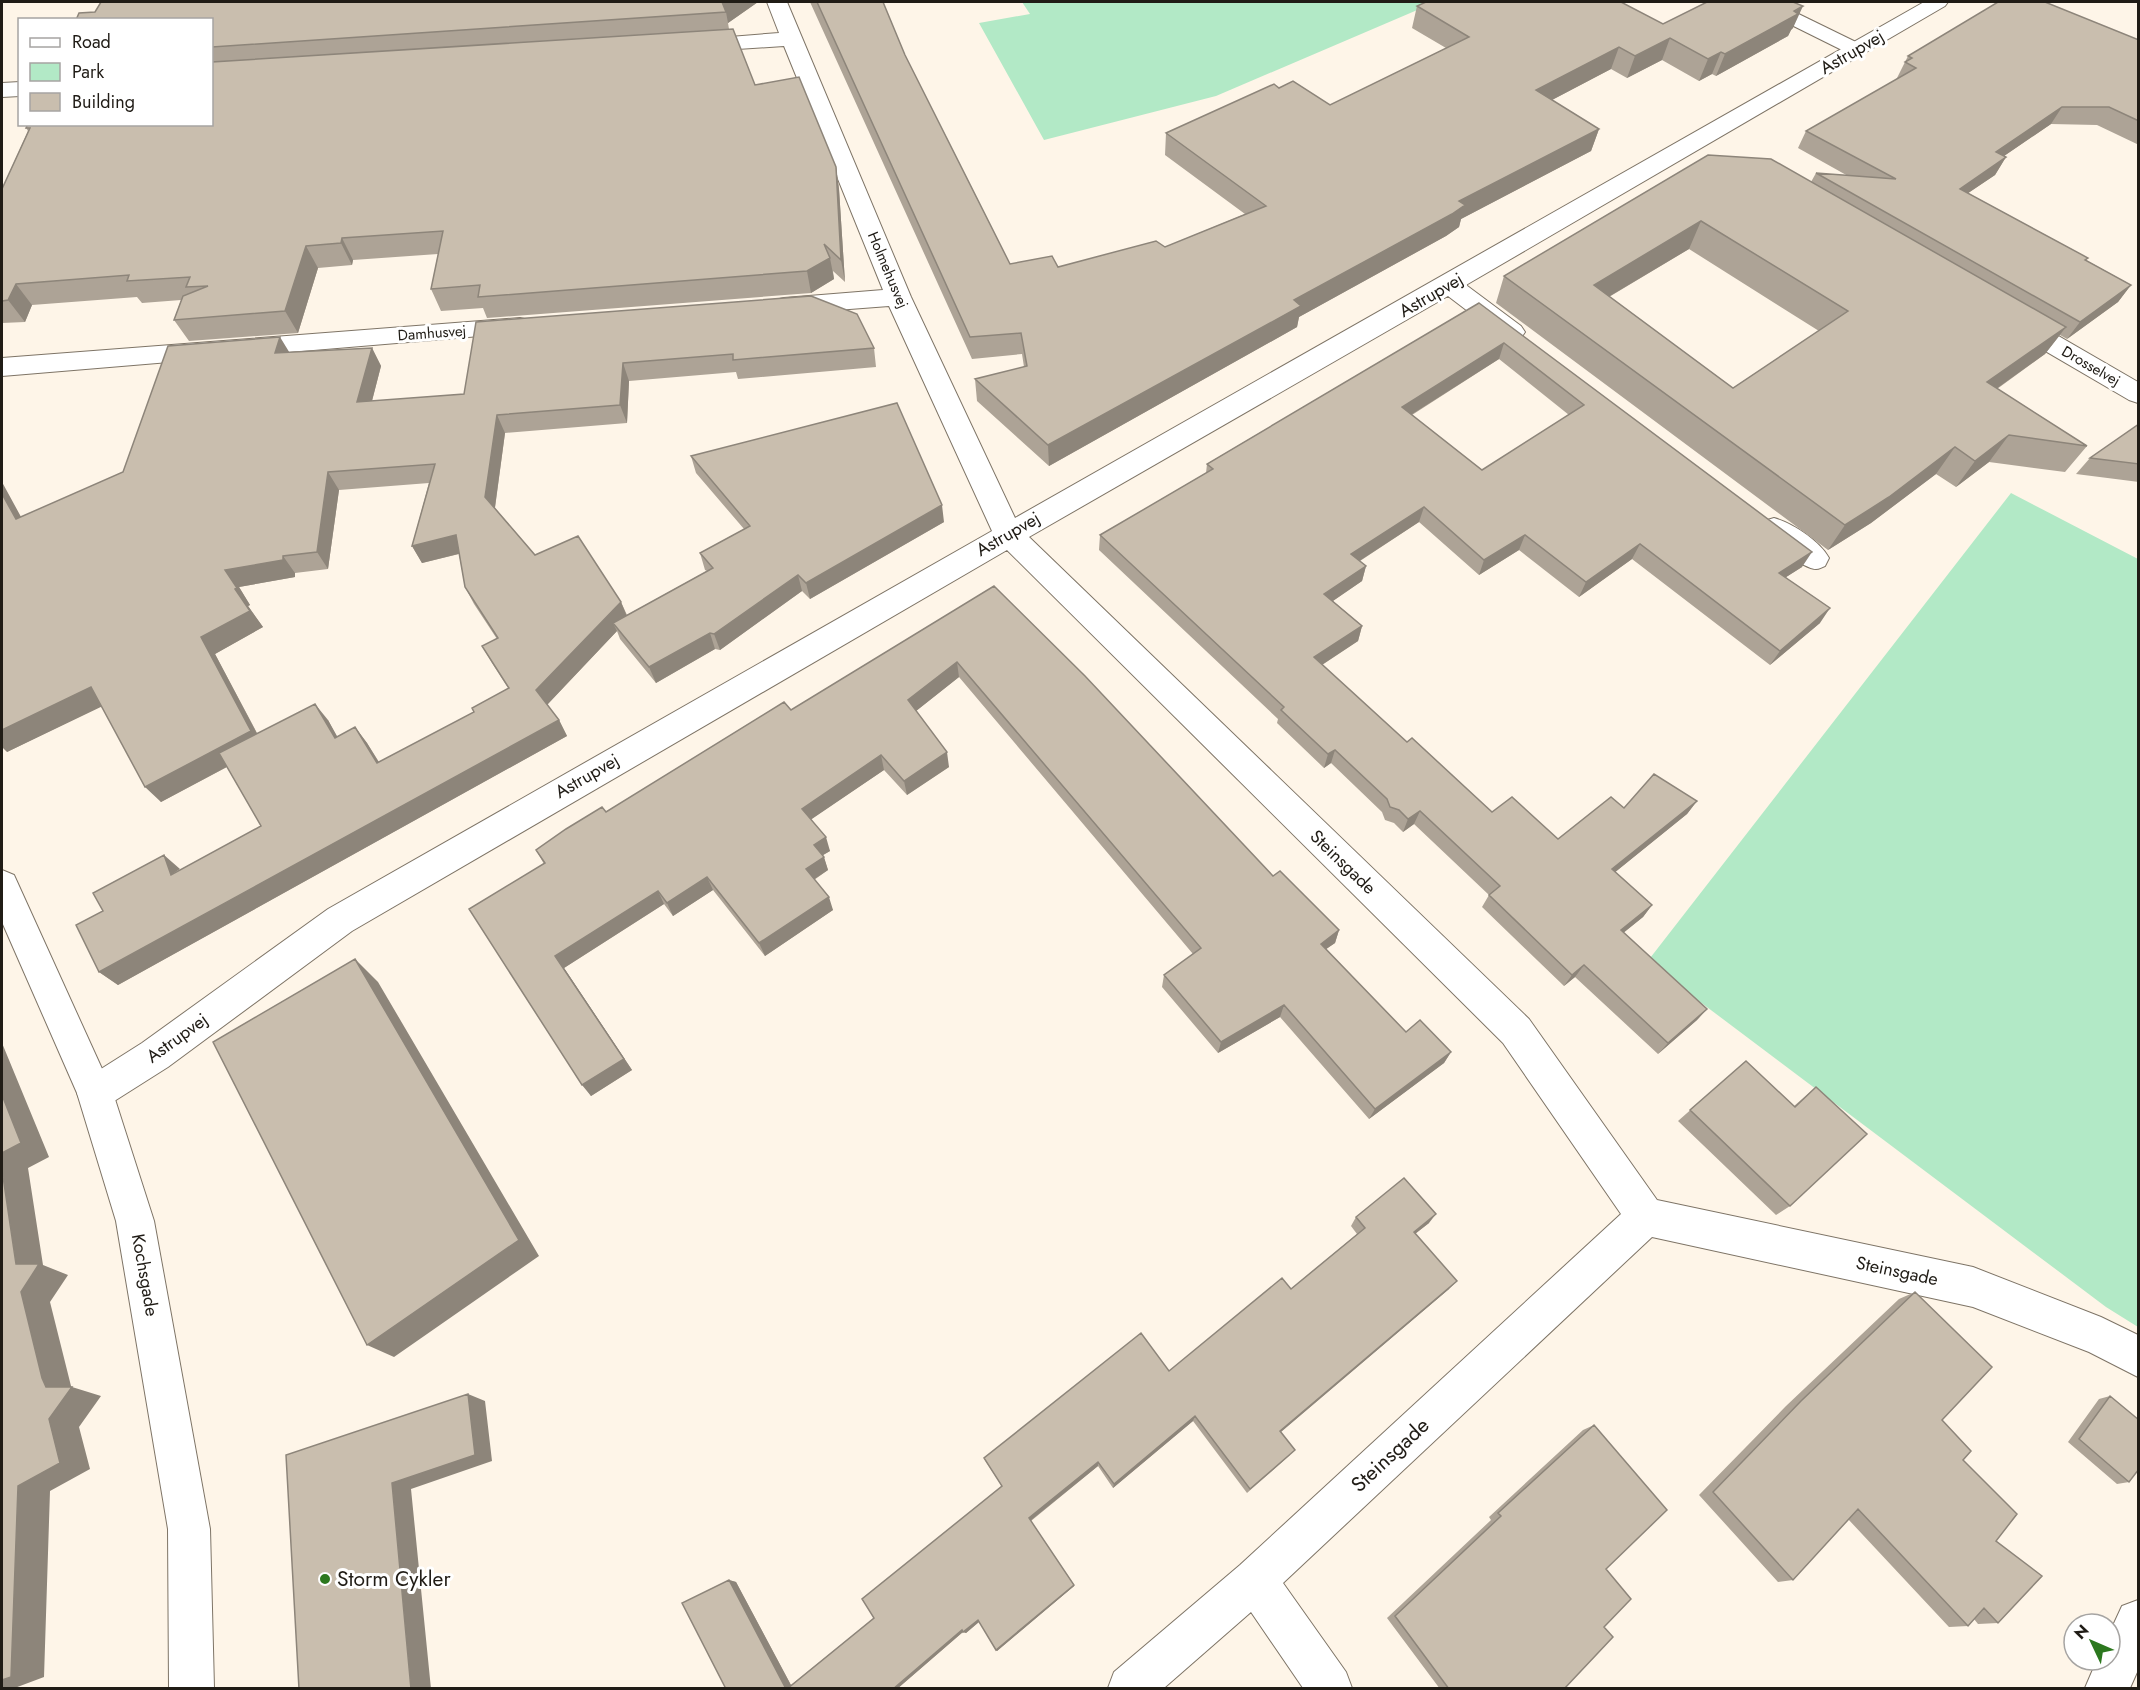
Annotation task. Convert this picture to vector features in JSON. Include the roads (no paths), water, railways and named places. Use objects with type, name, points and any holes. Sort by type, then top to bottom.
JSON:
[{"type":"street","name":"Holmehusvej","points":[[777,2],[898,297],[1008,534]]},
{"type":"street","name":"Astrupvej","points":[[95,1093],[155,1055],[300,948],[369,903],[1008,534],[1449,284],[1709,147],[1857,50],[1938,2]]},
{"type":"street","points":[[666,48],[791,39]]},
{"type":"street","points":[[2,90],[18,89]]},
{"type":"street","points":[[1449,284],[1533,347]]},
{"type":"street","points":[[765,307],[898,297]]},
{"type":"street","name":"Drosselvej","points":[[1991,308],[2139,394]]},
{"type":"street","name":"Damhusvej","points":[[2,367],[538,325]]},
{"type":"street","points":[[1758,516],[1815,558]]},
{"type":"street","name":"Steinsgade","points":[[1008,534],[1516,1031],[1646,1217],[1973,1287],[2101,1337],[2139,1357]]},
{"type":"street","name":"Kochsgade","points":[[2,885],[95,1093],[135,1221],[189,1529],[192,1689]]},
{"type":"street","name":"Steinsgade","points":[[1130,1689],[1255,1580],[1646,1217]]},
{"type":"street","points":[[1255,1580],[1330,1689]]},
{"type":"street","points":[[2107,1689],[2139,1622]]},
{"type":"lane","points":[[1760,2],[1857,50]]},
{"type":"place","name":"Storm Cykler","points":[[325,1579]]}]
